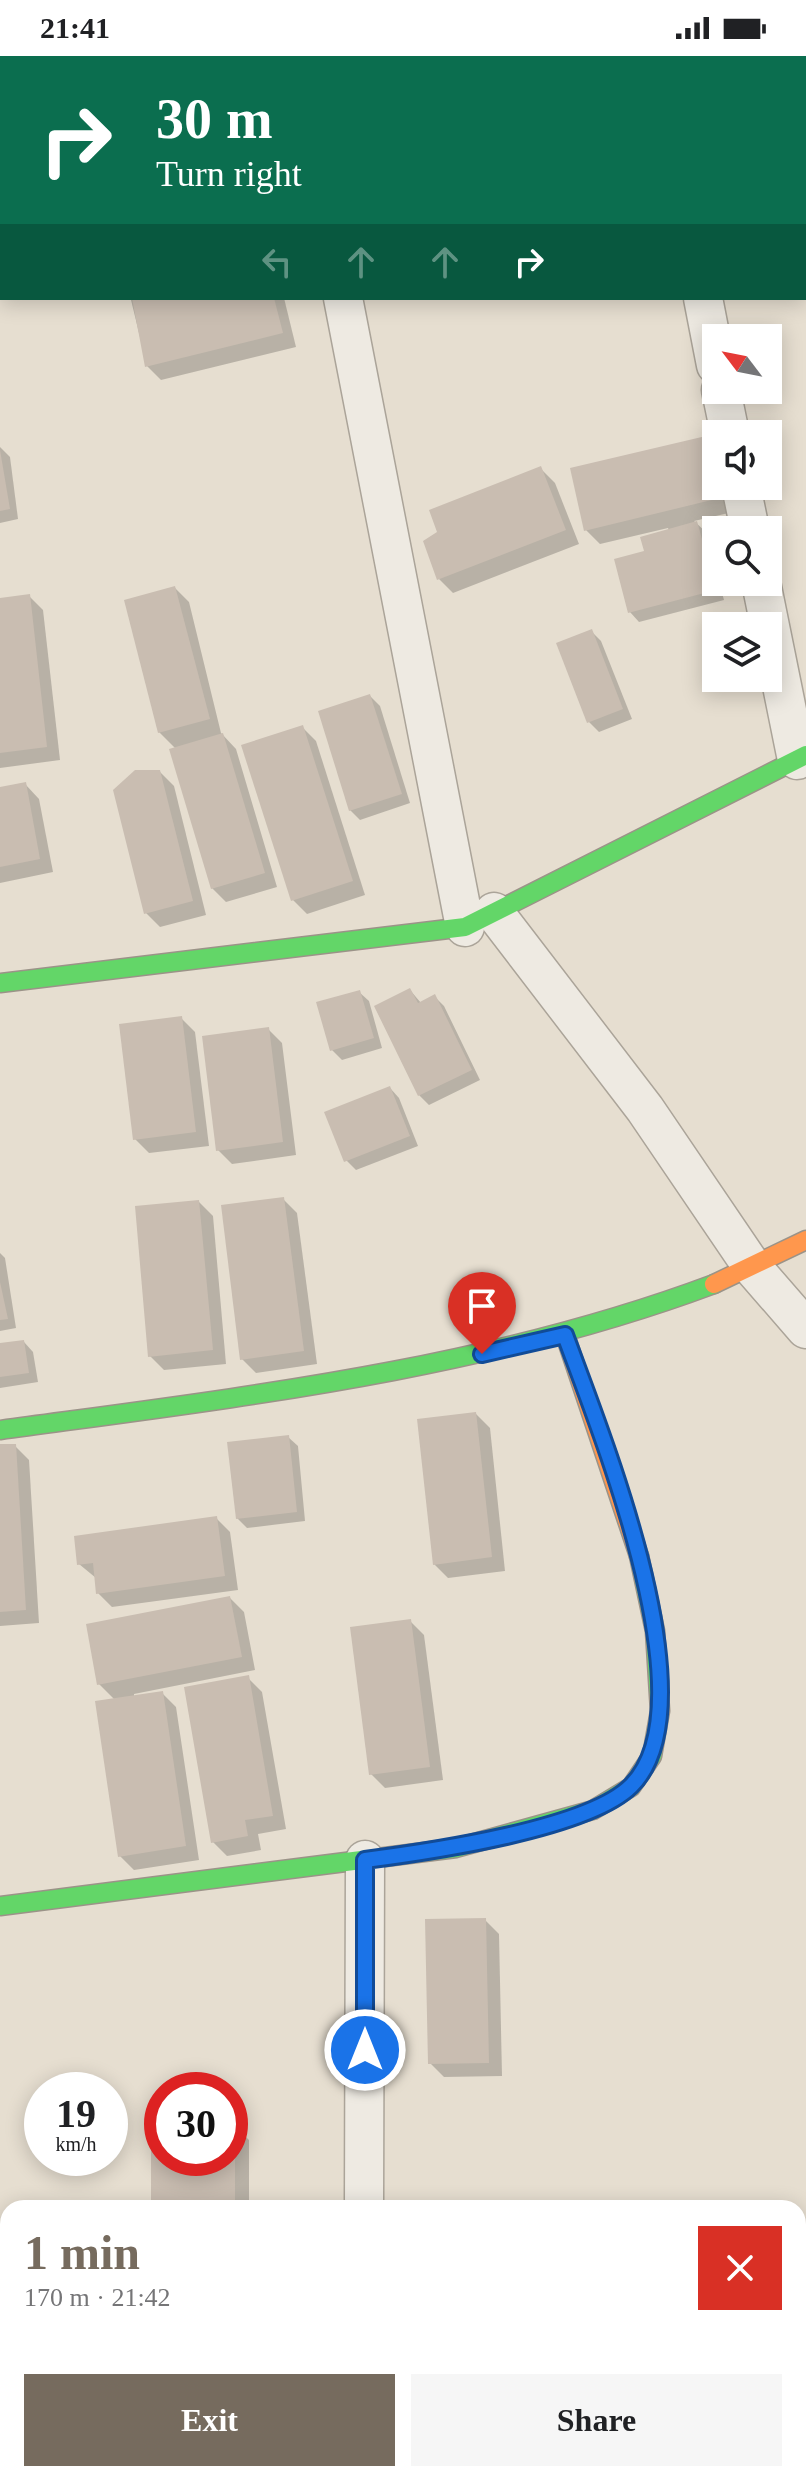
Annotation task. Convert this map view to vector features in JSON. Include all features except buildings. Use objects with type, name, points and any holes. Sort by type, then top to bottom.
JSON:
[{"type":"street","points":[[343,300],[479,920],[645,1109],[753,1268],[806,1329]]},
{"type":"street","points":[[703,300],[708,324]]},
{"type":"street","points":[[0,983],[479,920],[802,758],[764,596]]},
{"type":"street","points":[[0,1430],[398,1372],[565,1335],[753,1268],[806,1240]]},
{"type":"street","points":[[0,1906],[456,1848],[593,1810],[631,1787],[652,1756],[660,1711],[655,1631],[635,1537],[565,1335]]},
{"type":"street","points":[[364,2200],[365,1860]]},
{"type":"traffic: fast","points":[[0,983],[465,927],[806,755]]},
{"type":"traffic: fast","points":[[0,1430],[272,1392],[451,1359],[627,1314],[714,1284]]},
{"type":"traffic: fast","points":[[0,1906],[456,1848],[593,1810],[631,1787],[652,1756],[660,1711],[655,1631],[639,1556]]},
{"type":"traffic: slow","points":[[714,1284],[806,1240]]},
{"type":"traffic: slow","points":[[565,1335],[639,1556]]},
{"type":"route","points":[[365,2050],[365,1860],[456,1848],[593,1810],[631,1787],[652,1756],[660,1711],[655,1631],[635,1537],[565,1335],[482,1354]]}]
